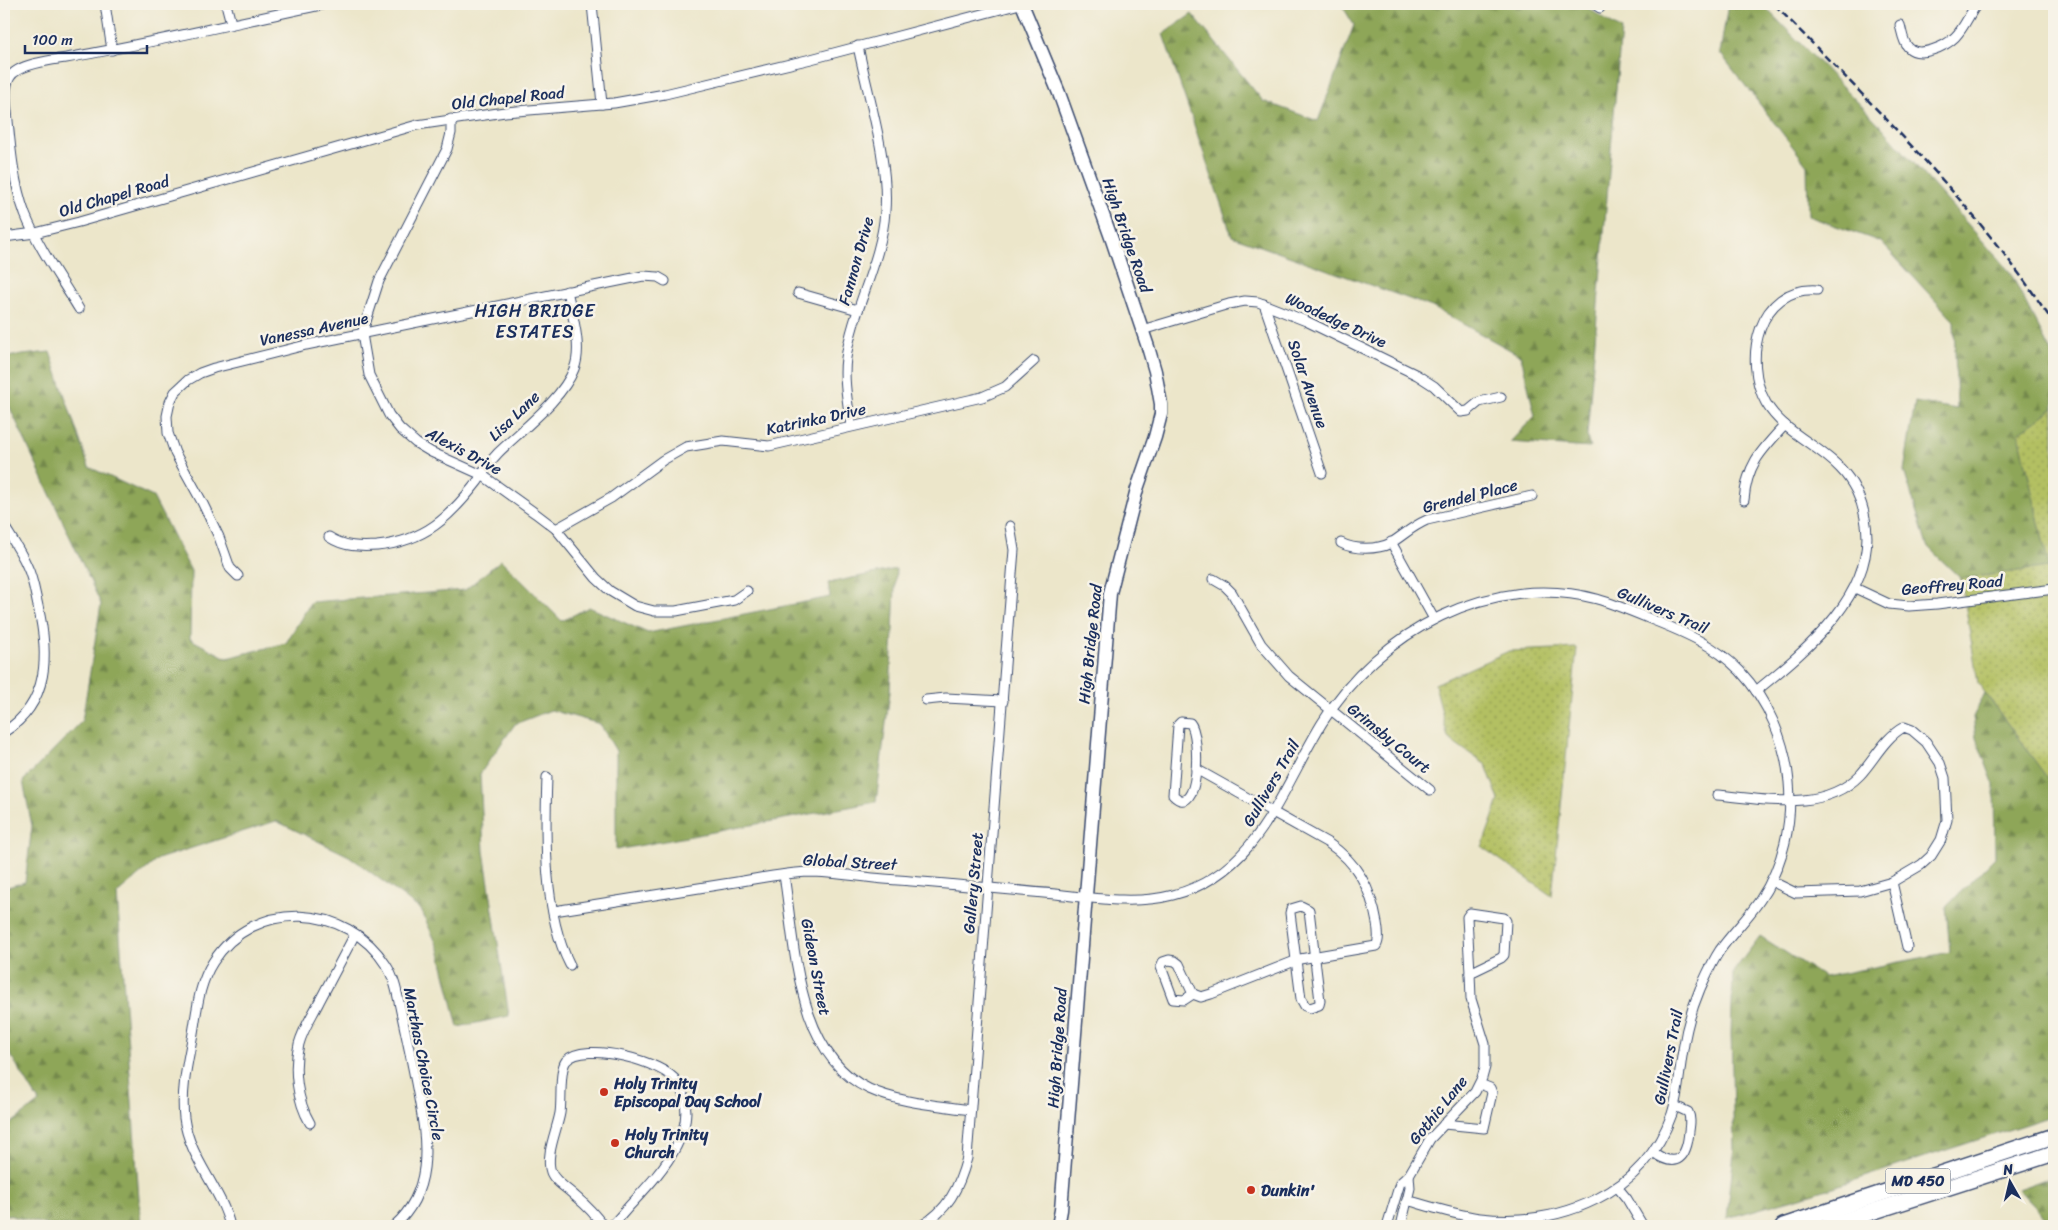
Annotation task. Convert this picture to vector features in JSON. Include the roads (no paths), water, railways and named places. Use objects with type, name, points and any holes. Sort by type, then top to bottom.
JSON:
[{"type":"main road","name":"MD 450","points":[[1783,1226],[2054,1136]]},
{"type":"main road","name":"MD 450","points":[[1828,1226],[2054,1152]]},
{"type":"street","points":[[105,4],[112,50]]},
{"type":"street","points":[[226,4],[231,23]]},
{"type":"street","points":[[79,310],[26,214],[12,162],[7,98],[11,76],[18,70],[36,64],[112,50],[325,4]]},
{"type":"street","points":[[592,4],[602,104]]},
{"type":"street","name":"Old Chapel Road","points":[[4,237],[35,233],[417,125],[530,109],[602,104],[698,88],[1021,4]]},
{"type":"street","name":"High Bridge Road","points":[[1021,4],[1066,111],[1142,330],[1160,392],[1161,414],[1137,489],[1110,593],[1061,1210],[1058,1226]]},
{"type":"street","points":[[1900,25],[1906,44],[1910,49],[1921,52],[1940,46],[1956,36],[1977,4]]},
{"type":"street","name":"Fannon Drive","points":[[852,426],[846,383],[846,359],[858,310],[882,232],[886,200],[880,151],[858,46]]},
{"type":"street","name":"Alexis Drive","points":[[451,119],[451,133],[447,149],[379,281],[362,334],[369,375],[383,406],[394,422],[424,448],[482,475],[556,529],[596,578],[617,596],[644,609],[664,612],[700,608],[734,600],[747,591]]},
{"type":"street","name":"Vanessa Avenue","points":[[238,576],[230,568],[202,502],[168,433],[167,416],[173,396],[188,380],[214,368],[306,345],[643,276],[658,277],[665,281]]},
{"type":"street","points":[[1756,691],[1810,645],[1828,624],[1855,588],[1861,575],[1867,550],[1867,526],[1861,502],[1853,486],[1841,468],[1784,425],[1770,408],[1761,391],[1755,362],[1757,341],[1763,323],[1778,302],[1793,292],[1803,289],[1817,290]]},
{"type":"street","name":"Lisa Lane","points":[[329,537],[344,545],[393,544],[412,539],[431,529],[447,517],[496,455],[555,397],[574,371],[577,351],[567,291]]},
{"type":"street","points":[[798,293],[858,310]]},
{"type":"street","name":"Woodedge Drive","points":[[1142,330],[1239,302],[1253,301],[1306,321],[1417,375],[1434,386],[1461,412],[1468,411],[1479,402],[1501,397]]},
{"type":"street","name":"Solar Avenue","points":[[1264,304],[1322,473]]},
{"type":"street","name":"Katrinka Drive","points":[[556,529],[611,498],[670,455],[686,447],[723,441],[769,446],[852,426],[895,418],[990,394],[1012,382],[1034,361]]},
{"type":"street","points":[[1744,500],[1750,469],[1760,453],[1784,425]]},
{"type":"street","name":"Grendel Place","points":[[1341,543],[1360,548],[1391,542],[1413,526],[1427,520],[1532,496]]},
{"type":"street","points":[[4,526],[31,575],[42,622],[45,650],[43,674],[37,697],[30,709],[4,732]]},
{"type":"street","name":"Gallery Street","points":[[921,1226],[947,1205],[960,1183],[967,1158],[1014,550],[1010,526]]},
{"type":"street","points":[[1391,542],[1434,619]]},
{"type":"street","name":"Grimsby Court","points":[[1213,579],[1232,593],[1261,644],[1298,684],[1430,790]]},
{"type":"street","name":"Geoffrey Road","points":[[1855,588],[1889,604],[1909,606],[2054,589]]},
{"type":"street","name":"Gullivers Trail","points":[[1085,897],[1136,900],[1162,898],[1202,885],[1215,878],[1239,858],[1256,838],[1273,812],[1330,711],[1355,681],[1385,652],[1434,619],[1466,604],[1518,592],[1558,592],[1592,598],[1635,613],[1700,640],[1723,655],[1736,667],[1756,691],[1768,712],[1784,754],[1790,780],[1790,802],[1785,840],[1771,881],[1759,901],[1720,951],[1702,985],[1684,1040],[1675,1106],[1666,1130],[1653,1152],[1642,1166],[1618,1188],[1567,1210],[1523,1218],[1504,1219],[1473,1217],[1407,1200]]},
{"type":"street","points":[[926,700],[946,698],[1002,701]]},
{"type":"street","points":[[1180,722],[1190,724],[1195,732],[1196,770],[1192,793],[1187,800],[1177,800],[1173,795],[1178,725],[1180,722]]},
{"type":"street","points":[[1716,795],[1790,802],[1821,796],[1847,785],[1868,766],[1890,738],[1904,727],[1921,736],[1931,748],[1943,770],[1947,795],[1947,820],[1941,840],[1931,856],[1921,865],[1892,882],[1860,891],[1794,893],[1771,881]]},
{"type":"street","points":[[1193,994],[1184,1000],[1173,999],[1161,967],[1164,962],[1175,960],[1179,964],[1193,994],[1201,997],[1296,960],[1315,955],[1376,946],[1378,942],[1377,925],[1365,882],[1354,866],[1339,851],[1196,770]]},
{"type":"street","points":[[547,777],[547,863],[554,911],[562,944],[570,965]]},
{"type":"street","name":"Global Street","points":[[554,911],[784,875],[815,872],[1085,897]]},
{"type":"street","name":"Gideon Street","points":[[784,875],[806,1009],[815,1031],[831,1056],[850,1077],[870,1089],[908,1100],[970,1110]]},
{"type":"street","points":[[1892,882],[1907,948]]},
{"type":"street","points":[[1301,906],[1309,910],[1319,1005],[1310,1008],[1305,1006],[1301,999],[1296,960],[1290,913],[1295,907],[1301,906]]},
{"type":"street","name":"Gothic Lane","points":[[1387,1226],[1400,1183],[1409,1175],[1430,1139],[1475,1092],[1480,1084],[1486,1054],[1471,999],[1466,917],[1470,913],[1504,918],[1504,955],[1470,973]]},
{"type":"street","name":"Marthas Choice Circle","points":[[230,1226],[226,1210],[187,1136],[183,1107],[183,1085],[197,1006],[208,970],[230,941],[246,930],[275,919],[298,916],[314,916],[340,925],[355,934],[376,951],[391,975],[397,992],[409,1045],[424,1128],[426,1152],[423,1180],[414,1202],[402,1219],[394,1226]]},
{"type":"street","points":[[310,1123],[303,1108],[298,1085],[297,1058],[300,1043],[311,1016],[355,934]]},
{"type":"street","points":[[603,1226],[588,1207],[552,1175],[549,1164],[560,1112],[564,1065],[572,1056],[591,1052],[605,1052],[626,1056],[666,1072],[677,1081],[685,1109],[685,1124],[672,1154],[646,1188],[611,1226]]},
{"type":"street","points":[[1444,1124],[1484,1128],[1492,1093],[1490,1088],[1480,1084]]},
{"type":"street","points":[[1653,1152],[1664,1160],[1670,1161],[1681,1156],[1687,1149],[1690,1117],[1688,1112],[1675,1106]]},
{"type":"street","name":"Gothic Lane","points":[[1401,1226],[1410,1188],[1409,1175]]},
{"type":"street","points":[[1618,1188],[1627,1198],[1643,1226]]},
{"type":"railway","points":[[1774,4],[1922,157],[1991,238],[2024,280],[2054,324]]},
{"type":"place","name":"Holy Trinity Episcopal Day School","points":[[604,1092]]},
{"type":"place","name":"Holy Trinity Church","points":[[615,1143]]},
{"type":"place","name":"Dunkin'","points":[[1251,1190]]},
{"type":"district","name":"HIGH BRIDGE ESTATES","points":[[535,321]]}]
